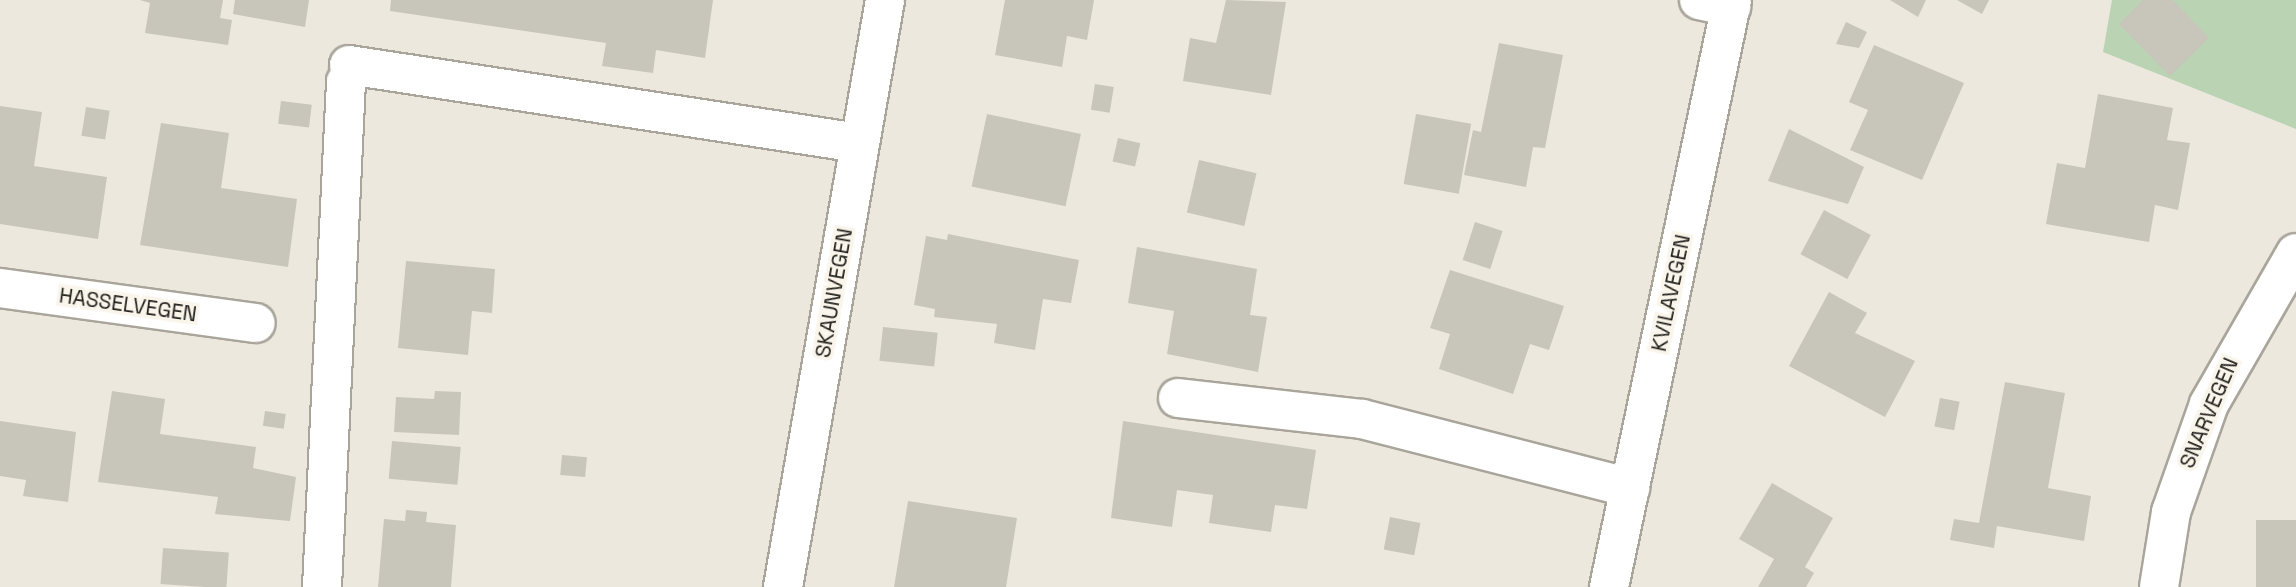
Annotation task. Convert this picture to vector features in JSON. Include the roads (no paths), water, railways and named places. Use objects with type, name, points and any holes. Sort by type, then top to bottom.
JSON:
[{"type":"street","name":"SKAUNVEGEN","points":[[783,587],[885,0]]},
{"type":"street","name":"KVILAVEGEN","points":[[1609,587],[1721,2]]},
{"type":"street","points":[[323,587],[348,74],[859,143]]},
{"type":"street","name":"SNARVEGEN","points":[[2159,587],[2171,512],[2209,404],[2296,253]]},
{"type":"street","name":"HASSELVEGEN","points":[[0,288],[256,323]]},
{"type":"street","points":[[1178,398],[1362,419],[1630,488]]}]
